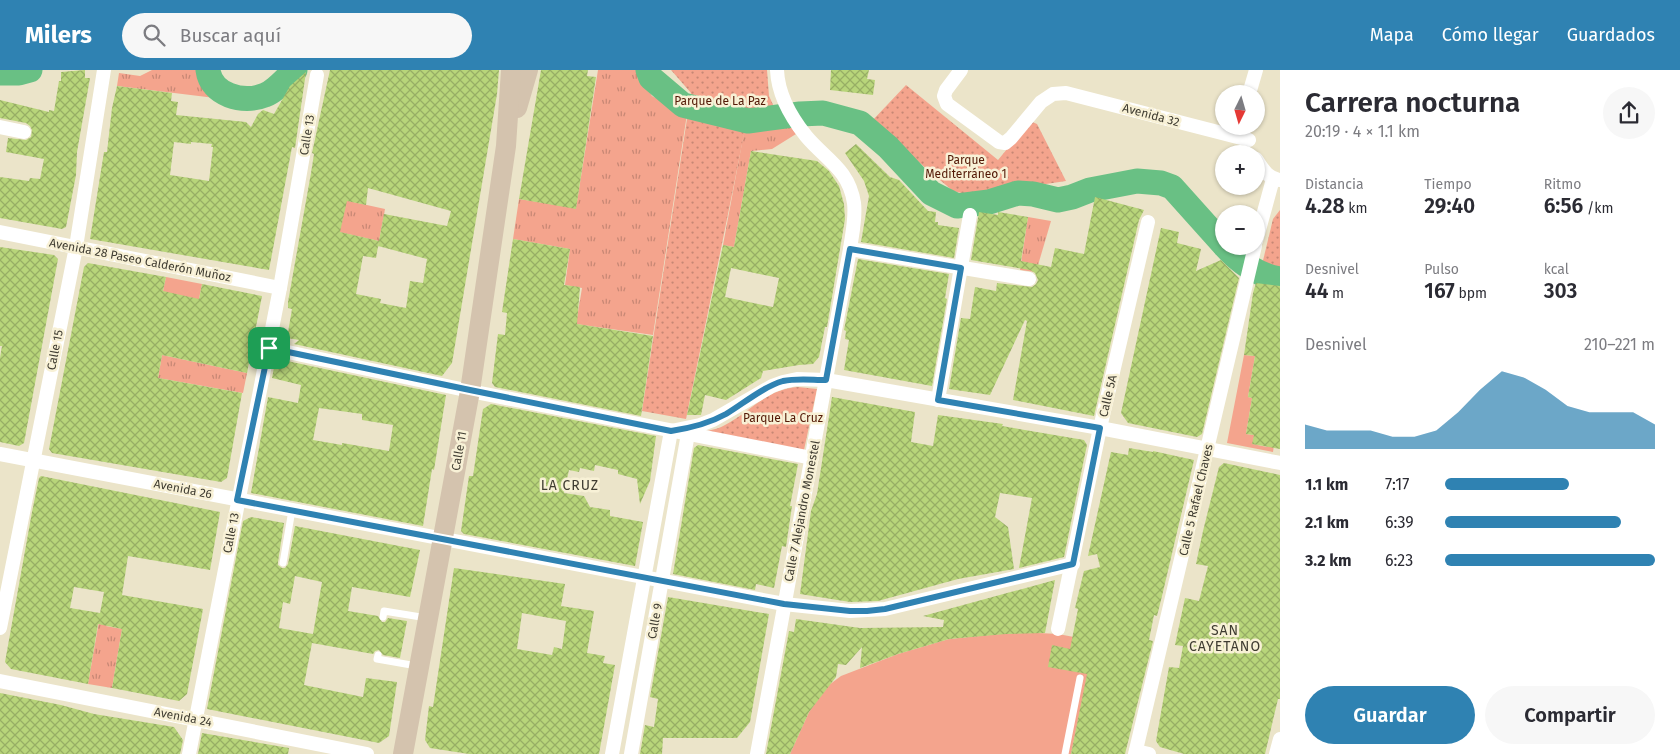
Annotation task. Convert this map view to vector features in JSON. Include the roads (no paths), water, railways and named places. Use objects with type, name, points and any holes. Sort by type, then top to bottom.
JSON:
[{"type":"main road","name":"Calle 11","points":[[403,754],[470,390],[506,146],[512,70]]},
{"type":"main road","name":"Calle 11","points":[[506,146],[528,70]]},
{"type":"street","name":"Calle 7 Alejandro Monestel","points":[[757,754],[850,249],[854,218],[854,202],[848,185],[839,168],[806,136],[782,98],[777,70]]},
{"type":"street","name":"Avenida 32","points":[[960,70],[946,90],[944,96],[947,104],[999,142],[1005,142],[1011,138],[1041,102],[1053,94],[1066,93],[1215,126]]},
{"type":"street","points":[[1252,85],[1256,70]]},
{"type":"street","name":"Calle 15","points":[[0,628],[76,247],[103,71]]},
{"type":"street","name":"Calle 13","points":[[189,754],[237,500],[269,348],[317,75]]},
{"type":"street","points":[[0,127],[24,132]]},
{"type":"street","points":[[1265,172],[1276,180]]},
{"type":"street","name":"Calle 5 Rafael Chaves","points":[[1265,215],[1276,180]]},
{"type":"street","points":[[938,400],[970,215]]},
{"type":"street","name":"Calle 5A","points":[[1058,630],[1100,428],[1148,222]]},
{"type":"street","name":"Avenida 28 Paseo Calderón Muñoz","points":[[0,232],[280,288]]},
{"type":"street","points":[[850,249],[1029,280]]},
{"type":"street","name":"Calle 5 Rafael Chaves","points":[[1140,753],[1253,255]]},
{"type":"street","points":[[269,348],[671,431],[689,431],[812,458]]},
{"type":"street","points":[[689,431],[724,415],[772,386],[796,379],[826,380],[1100,428],[1280,463]]},
{"type":"street","name":"Calle 9","points":[[612,754],[671,431]]},
{"type":"street","name":"Calle 9","points":[[631,754],[689,431]]},
{"type":"street","name":"Avenida 26","points":[[0,454],[784,604],[850,611],[867,611],[894,606],[1073,564]]},
{"type":"street","name":"Avenida 24","points":[[0,681],[367,754]]},
{"type":"street","points":[[1276,754],[1280,739]]},
{"type":"lane","points":[[283,563],[292,510]]},
{"type":"lane","points":[[383,617],[384,611],[427,618]]},
{"type":"lane","points":[[378,655],[377,659],[418,666]]},
{"type":"lane","points":[[1066,754],[1080,678]]},
{"type":"waterway","points":[[0,73],[19,73],[30,70]]},
{"type":"waterway","points":[[208,70],[210,79],[215,86],[229,95],[238,98],[256,98],[265,95],[277,87],[295,70]]},
{"type":"waterway","points":[[648,70],[651,78],[683,105],[748,121],[823,113],[860,123],[888,147],[931,193],[957,206],[989,202],[1018,193],[1033,194],[1058,200],[1090,190],[1137,181],[1161,183],[1172,187],[1215,235]]},
{"type":"waterway","points":[[1235,255],[1257,271],[1280,279]]},
{"type":"district","name":"LA CRUZ","points":[[570,485]]},
{"type":"district","name":"SAN CAYETANO","points":[[1225,638]]},
{"type":"park label","name":"Parque de La Paz","points":[[720,101]]},
{"type":"park label","name":"Parque Mediterráneo 1","points":[[966,167]]},
{"type":"park label","name":"Parque La Cruz","points":[[783,418]]}]
